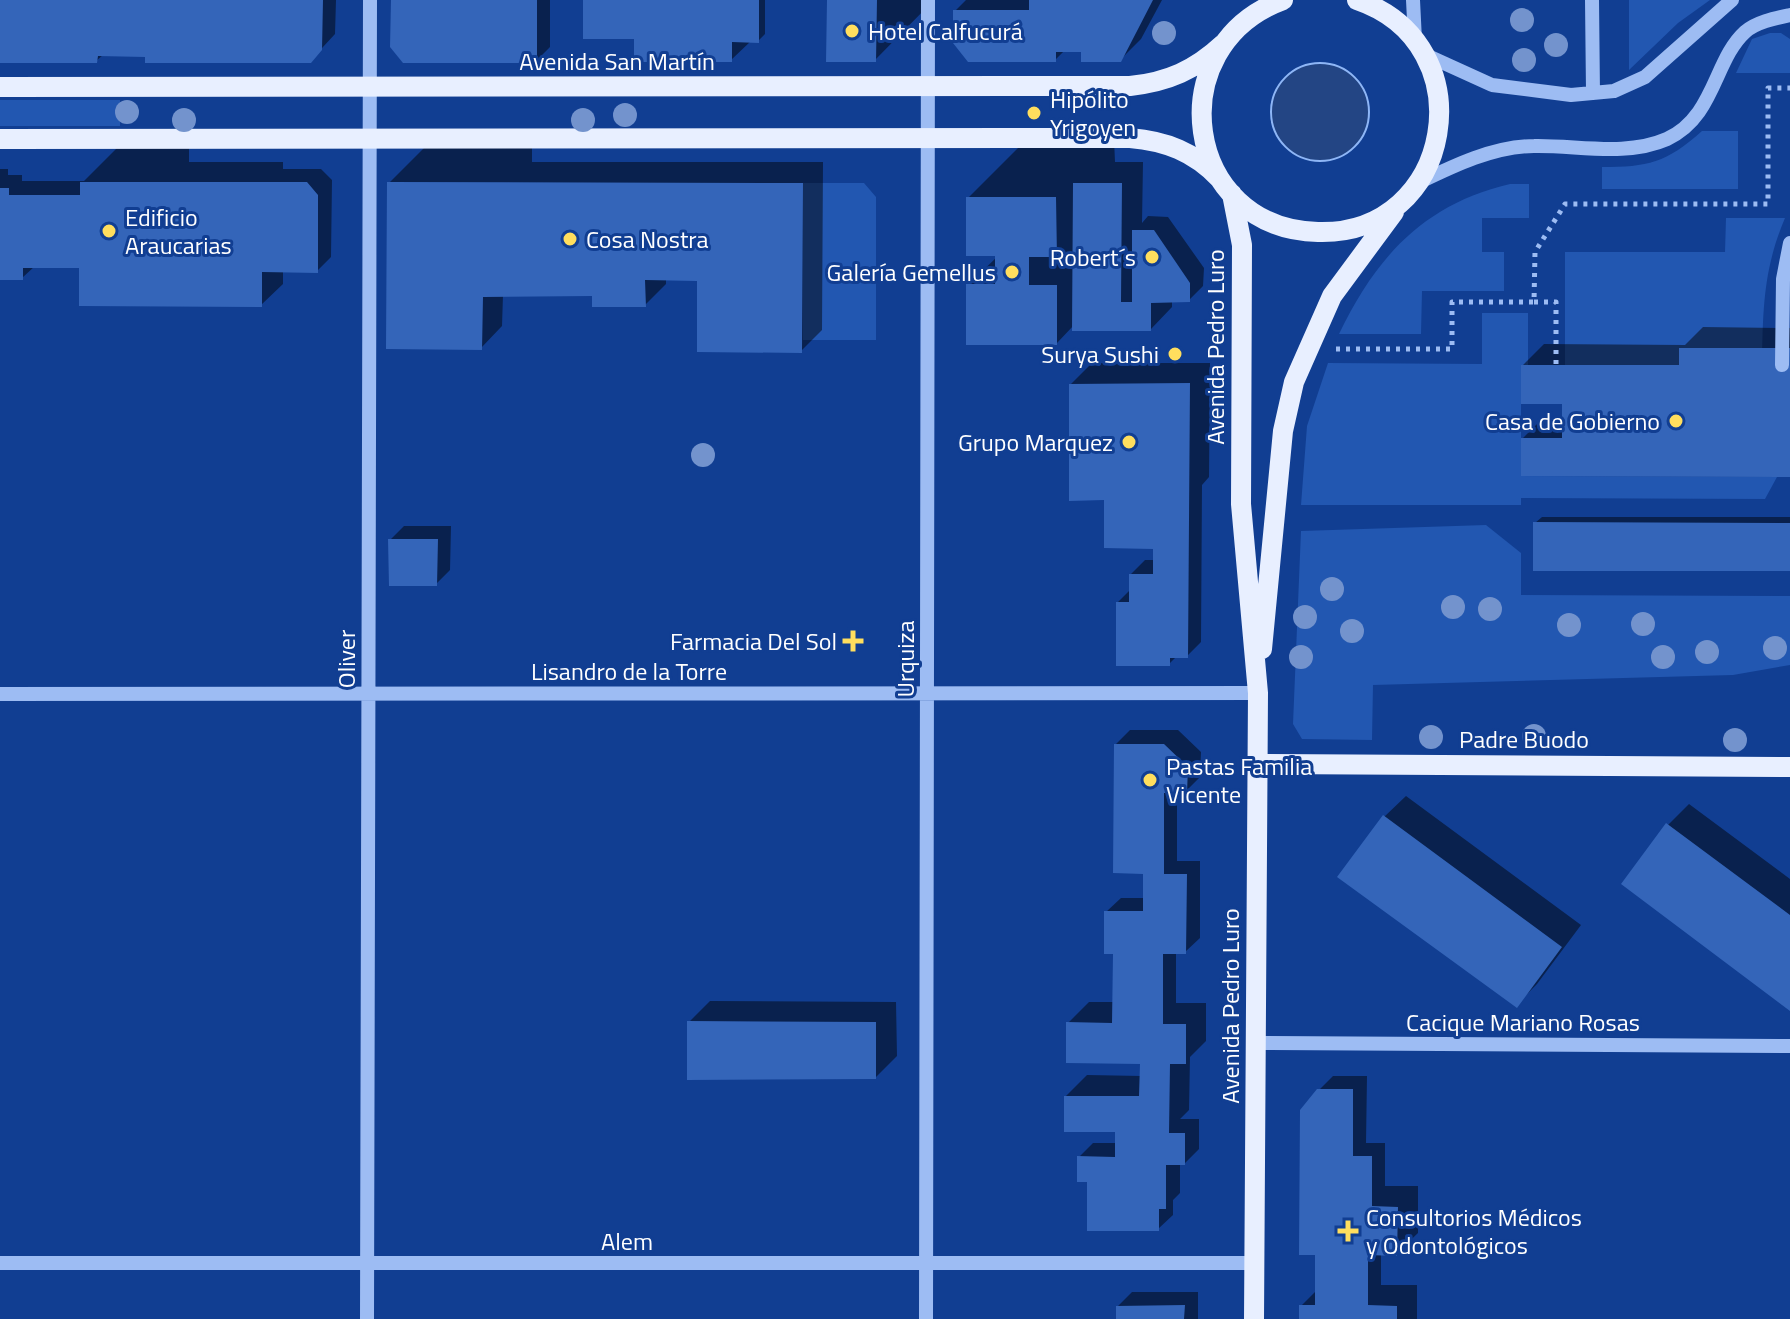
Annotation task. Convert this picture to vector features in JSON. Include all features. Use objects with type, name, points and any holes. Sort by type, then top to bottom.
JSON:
[{"type":"main road","points":[[1229,36],[1247,0]]},
{"type":"main road","name":"Avenida San Martín","points":[[0,87],[1145,85],[1188,71],[1260,10],[1283,0]]},
{"type":"main road","points":[[1357,0],[1414,40]]},
{"type":"main road","points":[[1385,0],[1414,40]]},
{"type":"main road","name":"Avenida Pedro Luro","points":[[1229,36],[1209,71],[1201,100],[1204,141],[1226,186],[1242,245],[1241,504],[1258,693]]},
{"type":"main road","name":"Avenida Pedro Luro","points":[[1254,1319],[1258,693],[1282,439],[1294,382],[1332,296],[1412,190],[1435,149],[1440,110],[1433,73],[1414,40]]},
{"type":"main road","points":[[0,139],[1145,140],[1188,153],[1263,218],[1299,231],[1319,232],[1365,224],[1412,190]]},
{"type":"main road","name":"Padre Buodo","points":[[1257,764],[1790,767]]},
{"type":"street","name":"Oliver","points":[[367,1319],[370,0]]},
{"type":"street","name":"Urquiza","points":[[926,1319],[928,0]]},
{"type":"street","points":[[1413,0],[1414,40],[1492,85],[1571,95],[1614,91],[1645,77],[1732,0]]},
{"type":"street","points":[[1592,0],[1593,93]]},
{"type":"street","points":[[1412,190],[1466,161],[1530,146],[1618,149],[1668,138],[1702,110],[1745,32],[1773,18],[1790,15]]},
{"type":"street","points":[[1782,365],[1783,279],[1790,243]]},
{"type":"street","name":"Lisandro de la Torre","points":[[0,694],[1258,693]]},
{"type":"street","name":"Cacique Mariano Rosas","points":[[1255,1043],[1790,1046]]},
{"type":"street","name":"Alem","points":[[0,1263],[1255,1263]]},
{"type":"path","points":[[1534,302],[1535,252],[1565,204],[1768,204],[1768,88],[1790,88]]},
{"type":"path","points":[[1328,336],[1333,349],[1452,349],[1452,302],[1556,302],[1556,365]]},
{"type":"shaded area","points":[[1629,0],[1710,0],[1678,23],[1629,70]]},
{"type":"shaded area","points":[[1781,33],[1790,39],[1790,73],[1736,73],[1752,39]]},
{"type":"shaded area","points":[[1320,63],[1339,66],[1355,77],[1366,93],[1369,112],[1366,131],[1355,147],[1339,158],[1320,161],[1301,158],[1285,147],[1274,131],[1271,112],[1274,93],[1285,77],[1301,66]]},
{"type":"shaded area","points":[[0,100],[120,100],[120,126],[0,126]]},
{"type":"shaded area","points":[[1702,131],[1738,131],[1738,189],[1602,189],[1602,167],[1656,161],[1678,150]]},
{"type":"shaded area","points":[[803,183],[864,183],[876,197],[876,340],[803,340]]},
{"type":"shaded area","points":[[1510,184],[1529,184],[1529,218],[1482,218],[1482,252],[1504,252],[1504,291],[1422,291],[1421,334],[1339,334],[1369,281],[1406,238],[1452,205]]},
{"type":"shaded area","points":[[1726,218],[1785,218],[1768,273],[1762,365],[1565,365],[1565,252],[1725,252]]},
{"type":"shaded area","points":[[1482,313],[1528,313],[1528,365],[1521,365],[1521,476],[1777,477],[1765,499],[1521,498],[1521,505],[1301,505],[1307,426],[1328,363],[1482,364]]},
{"type":"shaded area","points":[[1486,525],[1521,553],[1521,595],[1790,596],[1790,665],[1733,675],[1373,685],[1372,740],[1302,739],[1293,724],[1301,531]]},
{"type":"building","points":[[0,0],[323,0],[322,50],[311,63],[145,63],[145,57],[98,56],[97,63],[0,63]]},
{"type":"building","points":[[391,0],[537,0],[537,63],[403,63],[390,47]]},
{"type":"building","points":[[583,0],[759,0],[759,43],[732,42],[732,62],[634,62],[634,39],[583,39]]},
{"type":"building","name":"Hotel Calfucurá","points":[[827,0],[877,0],[876,62],[826,62]]},
{"type":"building","points":[[1029,0],[1153,0],[1121,62],[1081,62],[1081,52],[1056,52],[1056,62],[968,62],[953,43],[953,10],[1029,10]]},
{"type":"building","points":[[80,182],[307,182],[318,195],[318,273],[262,272],[262,307],[79,306],[79,268],[23,268],[23,280],[0,280],[0,188],[9,188],[9,195],[80,195]]},
{"type":"building","points":[[387,182],[803,183],[802,353],[697,352],[697,281],[645,280],[646,307],[592,307],[592,296],[483,297],[482,350],[386,349]]},
{"type":"building","points":[[1073,183],[1122,183],[1121,302],[1132,302],[1132,230],[1154,230],[1190,283],[1190,302],[1151,303],[1151,331],[1072,331]]},
{"type":"building","points":[[966,197],[1056,197],[1057,257],[1029,257],[1029,285],[1057,285],[1057,345],[966,345],[966,284],[995,284],[995,256],[966,256]]},
{"type":"building","name":"Casa de Gobierno","points":[[1679,348],[1790,348],[1790,477],[1521,476],[1521,438],[1562,438],[1562,404],[1521,404],[1521,365],[1679,365]]},
{"type":"building","points":[[1190,383],[1188,658],[1170,658],[1170,666],[1116,666],[1116,602],[1129,602],[1129,574],[1153,574],[1153,549],[1104,548],[1104,500],[1069,501],[1069,384]]},
{"type":"building","points":[[1533,522],[1790,523],[1790,571],[1533,571]]},
{"type":"building","points":[[388,539],[438,539],[437,586],[389,586]]},
{"type":"building","points":[[1114,744],[1164,744],[1188,767],[1187,793],[1164,793],[1164,874],[1187,874],[1186,954],[1163,954],[1163,1024],[1186,1024],[1186,1064],[1170,1064],[1169,1133],[1185,1133],[1185,1165],[1166,1165],[1166,1209],[1159,1209],[1159,1231],[1087,1231],[1087,1182],[1077,1182],[1077,1156],[1115,1157],[1115,1132],[1064,1132],[1064,1096],[1139,1096],[1140,1064],[1066,1063],[1066,1022],[1112,1023],[1113,954],[1104,954],[1104,911],[1143,911],[1143,874],[1113,873]]},
{"type":"building","points":[[1383,815],[1562,947],[1517,1008],[1337,877]]},
{"type":"building","points":[[1666,823],[1790,915],[1790,1011],[1621,884]]},
{"type":"building","points":[[687,1021],[876,1022],[876,1079],[687,1080]]},
{"type":"building","points":[[1317,1089],[1353,1089],[1353,1156],[1372,1156],[1372,1206],[1398,1207],[1397,1256],[1368,1255],[1368,1305],[1397,1306],[1397,1319],[1299,1319],[1299,1305],[1315,1305],[1315,1255],[1299,1255],[1300,1110]]},
{"type":"building","points":[[1185,1305],[1184,1319],[1116,1319],[1116,1306]]},
{"type":"place","name":"Hotel Calfucurá","points":[[852,31]]},
{"type":"place","name":"Hipólito Yrigoyen","points":[[1034,113]]},
{"type":"place","name":"Edificio Araucarias","points":[[109,231]]},
{"type":"place","name":"Cosa Nostra","points":[[570,239]]},
{"type":"place","name":"Robert´s","points":[[1152,257]]},
{"type":"place","name":"Galería Gemellus","points":[[1012,272]]},
{"type":"place","name":"Surya Sushi","points":[[1175,354]]},
{"type":"place","name":"Casa de Gobierno","points":[[1676,421]]},
{"type":"place","name":"Grupo Marquez","points":[[1129,442]]},
{"type":"place","name":"Farmacia Del Sol","points":[[853,641]]},
{"type":"place","name":"Pastas Familia Vicente","points":[[1150,780]]},
{"type":"place","name":"Consultorios Médicos y Odontológicos","points":[[1348,1231]]}]
